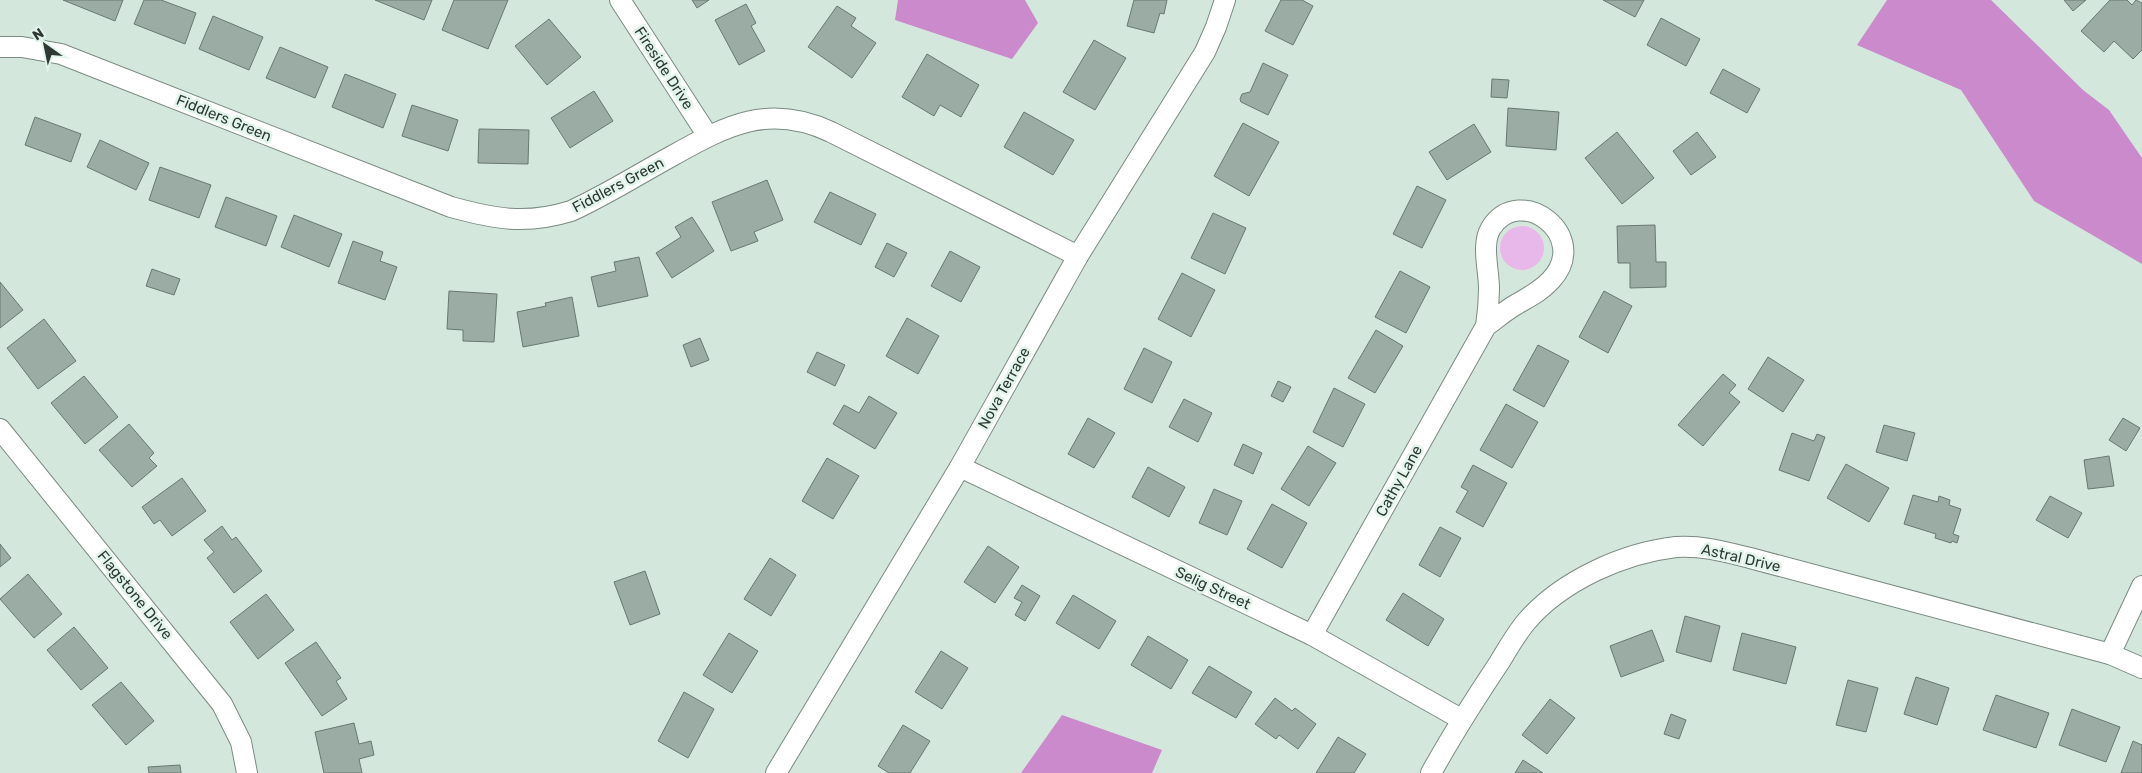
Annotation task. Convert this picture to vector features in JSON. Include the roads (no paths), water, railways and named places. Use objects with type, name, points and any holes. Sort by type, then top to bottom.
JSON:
[{"type":"street","name":"Fireside Drive","points":[[620,0],[708,136]]},
{"type":"street","name":"Nova Terrace","points":[[776,773],[960,467],[1078,256],[1205,52],[1225,0]]},
{"type":"street","name":"Fiddlers Green","points":[[0,47],[22,47],[61,54],[442,204],[495,218],[534,220],[571,211],[721,129],[755,120],[791,120],[832,132],[1078,256]]},
{"type":"street","name":"Cathy Lane","points":[[1312,635],[1486,326],[1515,304],[1535,294],[1552,279],[1560,266],[1563,254],[1560,235],[1548,220],[1537,213],[1512,212],[1500,218],[1491,228],[1487,238],[1489,288],[1486,326]]},
{"type":"street","name":"Flagstone Drive","points":[[0,429],[222,704],[241,742],[247,773]]},
{"type":"street","name":"Selig Street","points":[[960,467],[1312,635],[1461,719]]},
{"type":"street","name":"Astral Drive","points":[[1431,773],[1461,719],[1526,622],[1553,597],[1597,569],[1646,553],[1677,547],[1713,548],[1741,555],[2110,654],[2142,668]]},
{"type":"street","points":[[2110,654],[2142,586]]}]
